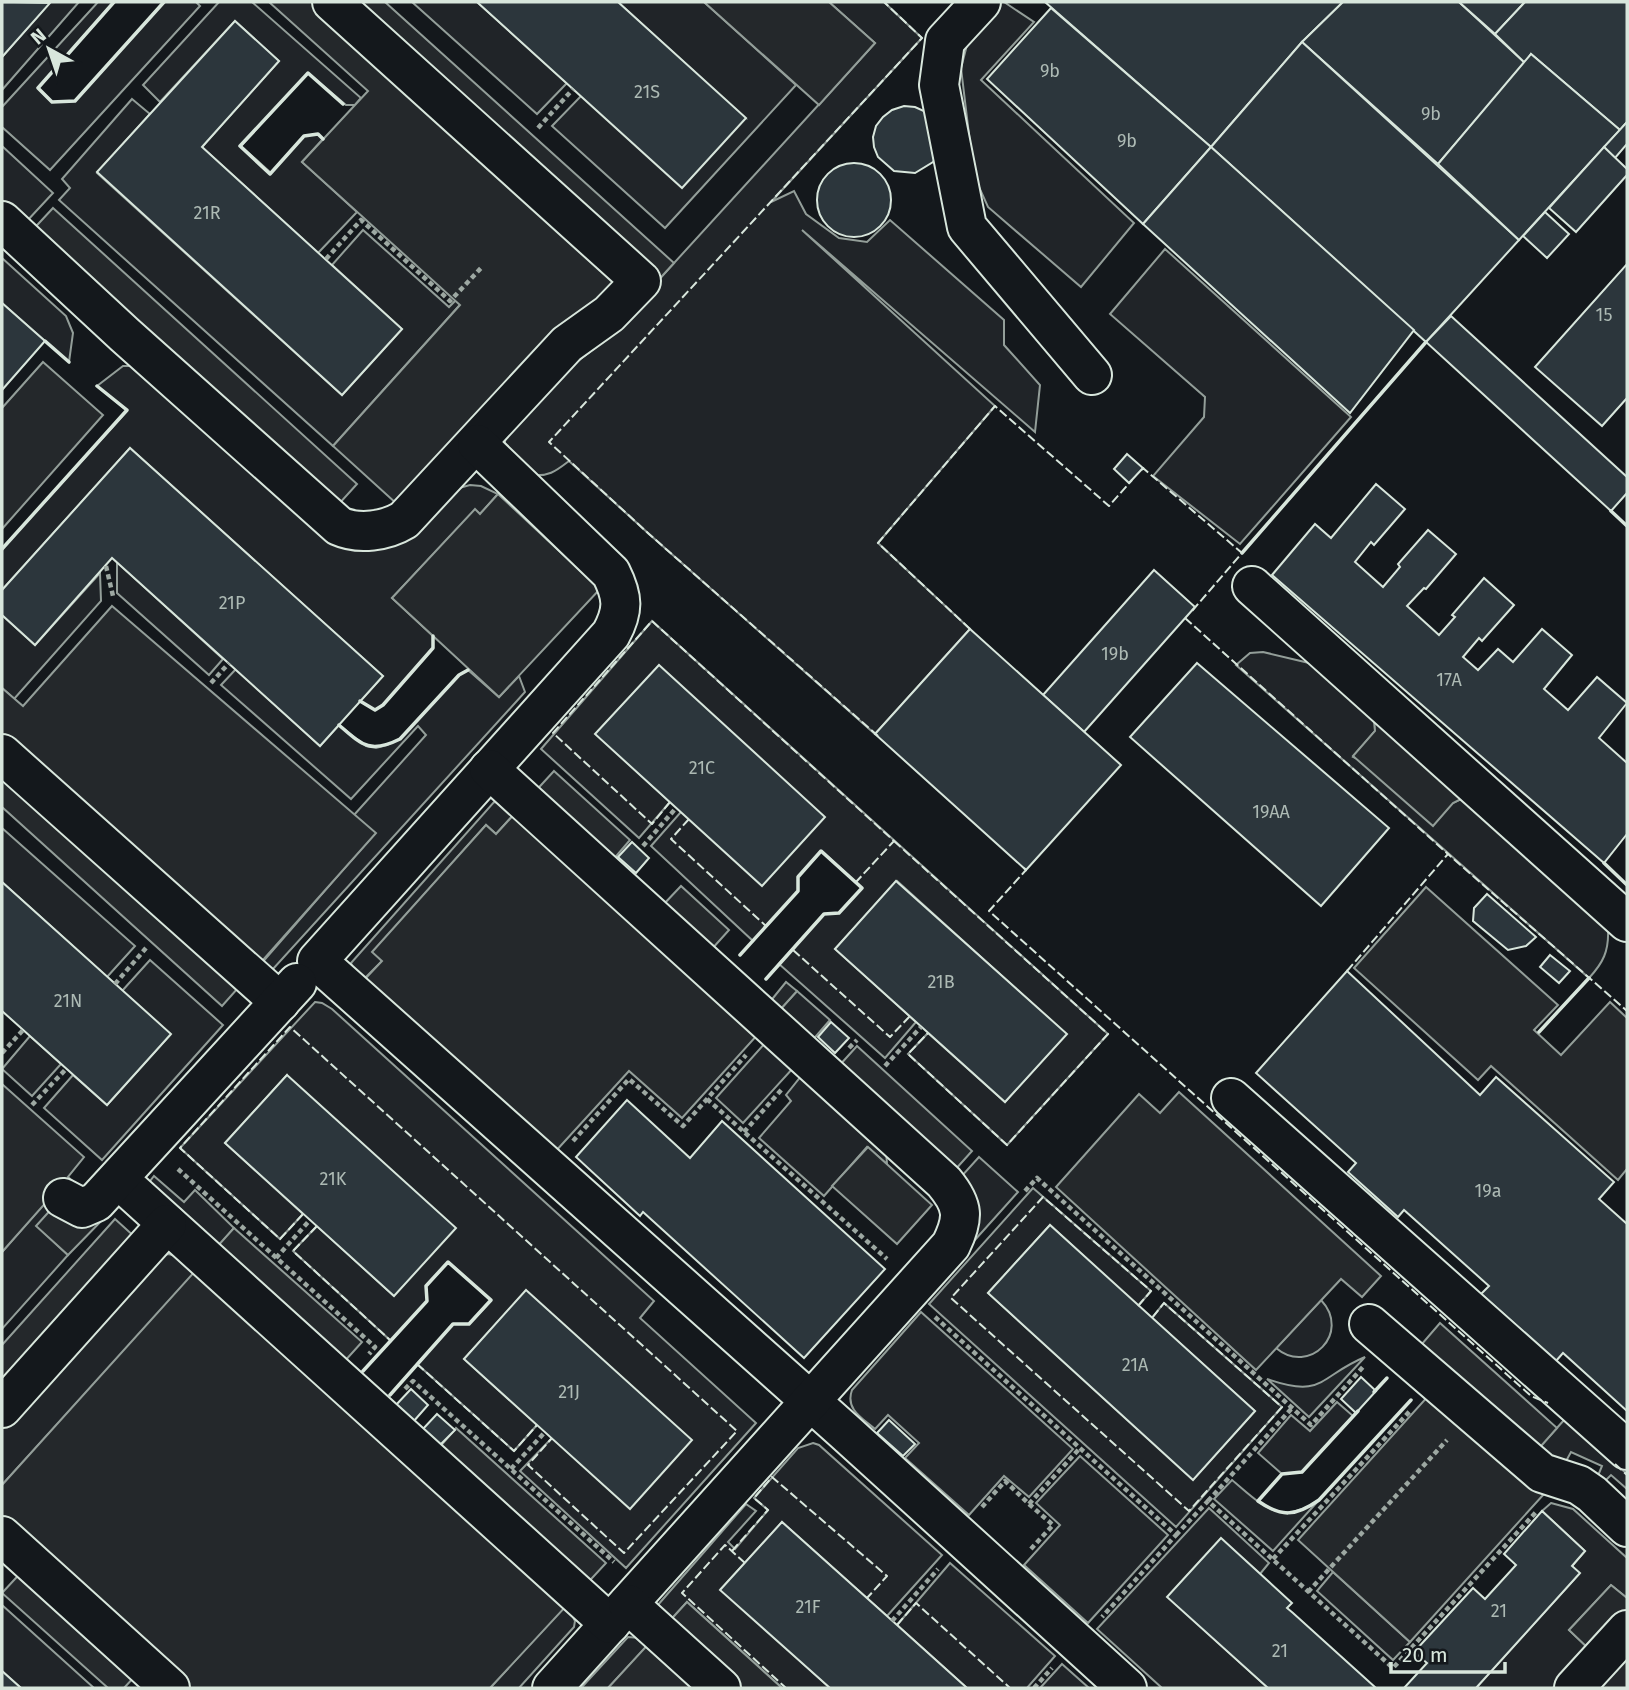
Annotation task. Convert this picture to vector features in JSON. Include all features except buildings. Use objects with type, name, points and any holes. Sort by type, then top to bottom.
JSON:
[{"type":"street","points":[[2,221],[339,526],[357,531],[392,527],[404,520],[567,344],[609,314],[641,281],[332,2]]},
{"type":"street","points":[[981,2],[945,41],[939,85],[967,226],[1092,375]]},
{"type":"street","points":[[64,1198],[82,1208],[89,1206],[118,1179],[611,634],[621,615],[620,590],[611,573],[477,444]]},
{"type":"street","points":[[1252,586],[1627,922]]},
{"type":"street","points":[[2,754],[280,1002]]},
{"type":"street","points":[[489,769],[944,1182],[954,1194],[961,1210],[960,1227],[951,1245],[552,1688]]},
{"type":"street","points":[[317,961],[811,1401],[1127,1688]]},
{"type":"street","points":[[1231,1098],[1627,1450]]},
{"type":"street","points":[[118,1179],[619,1614],[721,1688]]},
{"type":"street","points":[[2,1408],[167,1224]]},
{"type":"street","points":[[1379,1332],[1542,1473],[1579,1485],[1627,1527]]},
{"type":"street","points":[[2,1536],[170,1688]]},
{"type":"street","points":[[1574,1688],[1627,1630]]},
{"type":"path","points":[[538,128],[573,89]]},
{"type":"path","points":[[326,260],[361,220],[450,301],[482,267]]},
{"type":"path","points":[[106,566],[113,596]]},
{"type":"path","points":[[211,683],[229,663]]},
{"type":"path","points":[[643,846],[676,808]]},
{"type":"path","points":[[115,984],[146,948]]},
{"type":"path","points":[[570,1145],[629,1079],[683,1126],[772,1026]]},
{"type":"path","points":[[886,1066],[921,1027]]},
{"type":"path","points":[[2,1053],[23,1030]]},
{"type":"path","points":[[32,1105],[66,1069]]},
{"type":"path","points":[[707,1099],[891,1263]]},
{"type":"path","points":[[174,1166],[375,1347],[362,1362]]},
{"type":"path","points":[[1025,1191],[1037,1178],[1311,1425],[1379,1332]]},
{"type":"path","points":[[276,1258],[310,1220]]},
{"type":"path","points":[[932,1314],[1176,1535]]},
{"type":"path","points":[[399,1396],[413,1381],[618,1565]]},
{"type":"path","points":[[1273,1559],[1436,1382]]},
{"type":"path","points":[[1034,1688],[1292,1408]]},
{"type":"path","points":[[1308,1592],[1471,1412]]},
{"type":"path","points":[[511,1469],[545,1432]]},
{"type":"path","points":[[1030,1504],[1080,1448]]},
{"type":"path","points":[[978,1511],[1005,1481],[1053,1525],[1026,1555]]},
{"type":"path","points":[[1208,1501],[1393,1668],[1541,1507]]},
{"type":"path","points":[[892,1621],[942,1564]]},
{"type":"shaded area","points":[[48,2],[79,2],[2,90],[2,57]]},
{"type":"shaded area","points":[[98,2],[114,2],[38,88],[52,102],[75,101],[164,2],[196,2],[200,6],[50,170],[2,127],[2,107]]},
{"type":"shaded area","points":[[219,2],[252,2],[361,98],[355,105],[346,105],[308,73],[241,146],[271,173],[304,136],[318,134],[323,139],[302,162],[357,212],[318,253],[202,147],[279,61],[235,21],[160,102],[143,85]]},
{"type":"shaded area","points":[[269,2],[385,2],[674,263],[601,343],[542,389],[419,524],[333,446],[460,305],[302,162],[368,91]]},
{"type":"shaded area","points":[[412,2],[477,2],[567,83],[537,114]]},
{"type":"shaded area","points":[[618,2],[704,2],[796,85],[665,228],[552,126],[581,96],[745,118]]},
{"type":"shaded area","points":[[704,2],[829,2],[875,43],[819,105]]},
{"type":"shaded area","points":[[829,2],[884,2],[922,38],[771,202],[794,191],[806,214],[839,238],[867,242],[890,220],[1004,320],[1004,345],[1040,385],[1035,432],[802,230],[995,406],[878,543],[970,629],[875,734],[569,461],[552,473],[530,475],[504,448],[506,434],[542,389],[601,343],[875,43]]},
{"type":"shaded area","points":[[996,2],[1004,2],[1034,22],[981,80],[1134,223],[1081,287],[988,207],[974,176],[961,68],[967,45]]},
{"type":"shaded area","points":[[132,99],[150,114],[97,173],[342,395],[402,329],[332,265],[363,230],[449,307],[476,280],[476,287],[333,446],[59,200],[70,188],[62,179]]},
{"type":"shaded area","points":[[2,146],[53,193],[26,222],[2,200]]},
{"type":"shaded area","points":[[53,208],[357,484],[318,527],[14,250]]},
{"type":"shaded area","points":[[1165,249],[1351,417],[1240,544],[1153,476],[1204,417],[1205,397],[1110,314]]},
{"type":"shaded area","points":[[2,258],[66,316],[73,333],[69,362],[2,303]]},
{"type":"shaded area","points":[[43,362],[103,415],[2,529],[2,408]]},
{"type":"shaded area","points":[[123,366],[133,366],[318,527],[470,485],[481,486],[498,494],[480,514],[475,510],[392,598],[433,636],[433,648],[383,705],[375,710],[360,701],[383,676],[130,448],[2,590],[2,549],[127,411],[97,386]]},
{"type":"shaded area","points":[[498,494],[600,589],[499,697],[392,598],[475,509],[480,514]]},
{"type":"shaded area","points":[[117,562],[223,659],[209,675],[117,593]]},
{"type":"shaded area","points":[[100,573],[101,601],[14,699],[2,688],[2,615],[35,645]]},
{"type":"shaded area","points":[[112,606],[376,833],[222,1006],[2,807],[2,688],[23,706]]},
{"type":"shaded area","points":[[652,621],[1108,1034],[1007,1145],[908,1054],[928,1033],[1005,1102],[1066,1034],[897,881],[835,949],[916,1022],[885,1058],[779,964],[824,914],[839,913],[862,888],[822,851],[798,876],[798,891],[753,941],[651,846],[681,812],[659,666],[596,734],[670,802],[639,838],[541,749]]},
{"type":"shaded area","points":[[1263,652],[1309,663],[1374,716],[1375,731],[1353,757],[1453,803],[1461,799],[1470,800],[1608,930],[1604,956],[1589,978],[1236,665],[1250,653]]},
{"type":"shaded area","points":[[236,669],[320,746],[339,725],[366,746],[376,748],[400,739],[459,675],[468,670],[499,697],[519,676],[525,692],[273,969],[260,965],[375,833],[354,815],[426,735],[418,726],[351,799],[221,685]]},
{"type":"shaded area","points":[[1374,716],[1470,800],[1461,799],[1453,803],[1433,826],[1353,756],[1375,731]]},
{"type":"shaded area","points":[[554,771],[630,840],[612,861],[662,906],[681,886],[729,930],[711,950],[769,1003],[786,982],[797,991],[682,1118],[629,1071],[554,1153],[364,980],[382,961],[372,952],[486,825],[496,834]]},
{"type":"shaded area","points":[[494,802],[515,813],[496,834],[486,825],[373,952],[382,961],[363,980],[351,963]]},
{"type":"shaded area","points":[[2,828],[135,946],[107,977],[2,882]]},
{"type":"shaded area","points":[[1426,887],[1558,1005],[1534,1030],[1561,1055],[1610,1002],[1627,1018],[1627,1169],[1618,1180],[1491,1066],[1478,1080],[1354,968]]},
{"type":"shaded area","points":[[150,960],[223,1025],[102,1160],[44,1108],[73,1075],[107,1105],[170,1035],[122,991]]},
{"type":"shaded area","points":[[797,991],[830,1020],[811,1042],[778,1012]]},
{"type":"shaded area","points":[[315,1002],[332,1009],[654,1301],[640,1318],[756,1423],[626,1568],[520,1471],[552,1438],[526,1291],[464,1359],[537,1425],[514,1451],[417,1364],[453,1324],[469,1324],[491,1301],[449,1262],[426,1286],[427,1301],[391,1341],[293,1251],[317,1226],[394,1296],[287,1075],[225,1143],[303,1214],[280,1239],[180,1148]]},
{"type":"shaded area","points":[[30,1036],[61,1064],[32,1096],[2,1069]]},
{"type":"shaded area","points":[[766,1042],[794,1067],[743,1123],[716,1098]]},
{"type":"shaded area","points":[[857,1046],[972,1151],[954,1171],[838,1067]]},
{"type":"shaded area","points":[[802,1075],[886,1151],[887,1164],[867,1147],[824,1196],[759,1138],[791,1101],[786,1095]]},
{"type":"shaded area","points":[[2,1084],[84,1157],[68,1177],[109,1213],[68,1255],[36,1226],[55,1205],[49,1199],[2,1252]]},
{"type":"shaded area","points":[[1179,1092],[1381,1276],[1362,1297],[1341,1279],[1256,1370],[1056,1187],[1139,1094],[1160,1113]]},
{"type":"shaded area","points":[[868,1147],[932,1205],[897,1244],[832,1186]]},
{"type":"shaded area","points":[[979,1157],[1018,1192],[965,1251],[959,1179]]},
{"type":"shaded area","points":[[154,1176],[184,1202],[195,1190],[234,1228],[217,1248],[147,1185]]},
{"type":"shaded area","points":[[1033,1188],[1151,1291],[1138,1306],[1050,1225],[988,1293],[1193,1479],[1255,1411],[1152,1318],[1164,1303],[1282,1407],[1176,1527],[929,1304]]},
{"type":"shaded area","points":[[49,1198],[56,1205],[37,1226],[68,1255],[2,1329],[2,1252]]},
{"type":"shaded area","points":[[115,1219],[136,1238],[2,1387],[2,1345]]},
{"type":"shaded area","points":[[234,1228],[362,1342],[343,1363],[438,1449],[456,1428],[606,1563],[490,1688],[150,1688],[136,1675],[124,1688],[108,1688],[2,1593],[41,1551],[2,1516],[2,1485]]},
{"type":"shaded area","points":[[168,1254],[177,1256],[197,1271],[2,1485],[2,1426],[157,1258]]},
{"type":"shaded area","points":[[1321,1300],[1332,1325],[1329,1337],[1322,1347],[1313,1354],[1301,1357],[1289,1355],[1276,1348]]},
{"type":"shaded area","points":[[921,1312],[1073,1449],[1029,1497],[1004,1476],[969,1515],[905,1458],[919,1443],[888,1415],[875,1429],[853,1408],[850,1397],[852,1390]]},
{"type":"shaded area","points":[[1440,1323],[1557,1428],[1519,1471],[1544,1494],[1410,1642],[1298,1540],[1431,1393],[1421,1345]]},
{"type":"shaded area","points":[[1365,1357],[1309,1417],[1267,1379],[1286,1385],[1311,1386]]},
{"type":"shaded area","points":[[1337,1402],[1353,1416],[1302,1472],[1282,1474],[1258,1453],[1291,1415],[1310,1431]]},
{"type":"shaded area","points":[[1565,1419],[1627,1474],[1627,1489],[1611,1475],[1603,1483],[1597,1478],[1602,1466],[1571,1452],[1565,1463],[1537,1450]]},
{"type":"shaded area","points":[[813,1443],[819,1445],[942,1555],[887,1616],[782,1522],[721,1589],[830,1688],[782,1688],[687,1602],[667,1624],[657,1606],[746,1504],[756,1511],[728,1542],[735,1549],[768,1510],[754,1498],[798,1448]]},
{"type":"shaded area","points":[[1080,1456],[1168,1535],[1088,1623],[1024,1565],[1060,1525],[1036,1503]]},
{"type":"shaded area","points":[[1232,1480],[1272,1510],[1293,1512],[1319,1500],[1273,1551],[1214,1499]]},
{"type":"shaded area","points":[[1551,1503],[1573,1509],[1627,1558],[1627,1598],[1611,1585],[1569,1630],[1589,1649],[1553,1688],[1476,1688],[1579,1574],[1572,1566],[1585,1551],[1542,1511]]},
{"type":"shaded area","points":[[1209,1508],[1269,1563],[1260,1574],[1221,1539],[1168,1597],[1268,1688],[1162,1688],[1097,1629]]},
{"type":"shaded area","points":[[950,1563],[1055,1656],[1027,1688],[967,1688],[897,1625]]},
{"type":"shaded area","points":[[1333,1572],[1410,1642],[1393,1660],[1317,1591]]},
{"type":"shaded area","points":[[1611,1585],[1627,1598],[1627,1688],[1553,1688],[1589,1649],[1569,1630]]},
{"type":"shaded area","points":[[687,1602],[782,1688],[608,1688]]},
{"type":"shaded area","points":[[567,1604],[575,1621],[574,1627],[519,1688],[490,1688]]},
{"type":"shaded area","points":[[2,1605],[94,1688],[21,1688],[2,1671]]},
{"type":"shaded area","points":[[628,1637],[640,1638],[649,1644],[608,1688],[581,1688]]},
{"type":"shaded area","points":[[1062,1664],[1089,1688],[1040,1688]]},
{"type":"fence","points":[[878,736],[549,442],[922,38],[884,2]]},
{"type":"fence","points":[[970,629],[878,543],[995,406],[1109,506],[1132,480]]},
{"type":"fence","points":[[1142,470],[1143,468],[1242,553],[1192,611]]},
{"type":"fence","points":[[1185,618],[1448,854]]},
{"type":"fence","points":[[670,802],[652,824],[553,733],[652,621],[894,841],[856,882]]},
{"type":"fence","points":[[689,819],[671,839],[766,926]]},
{"type":"fence","points":[[894,841],[1108,1034],[1007,1145],[908,1054],[928,1033]]},
{"type":"fence","points":[[1347,971],[1448,854],[1627,1011]]},
{"type":"fence","points":[[1024,868],[1026,870],[989,911],[1531,1396],[1548,1403]]},
{"type":"fence","points":[[793,950],[890,1037],[910,1016]]},
{"type":"fence","points":[[303,1214],[280,1239],[180,1148],[290,1027],[737,1431],[624,1553],[528,1465],[552,1438]]},
{"type":"fence","points":[[1138,1306],[1151,1291],[1043,1197],[951,1298],[1189,1511],[1282,1407],[1164,1303],[1152,1318]]},
{"type":"fence","points":[[317,1226],[293,1251],[391,1341]]},
{"type":"fence","points":[[417,1364],[514,1451],[537,1425]]},
{"type":"fence","points":[[1615,1464],[1627,1475]]},
{"type":"fence","points":[[732,1551],[768,1510],[754,1498],[772,1477],[887,1576],[867,1598]]},
{"type":"fence","points":[[745,1563],[725,1545],[682,1593],[786,1688]]},
{"type":"fence","points":[[897,1625],[916,1603],[1010,1688]]},
{"type":"wall","points":[[114,2],[38,88],[52,102],[75,101],[164,2]]},
{"type":"wall","points":[[323,139],[318,134],[304,136],[270,174],[240,146],[308,73],[343,104]]},
{"type":"wall","points":[[45,341],[69,362]]},
{"type":"wall","points":[[1242,553],[1426,342]]},
{"type":"wall","points":[[2,549],[127,410],[97,386]]},
{"type":"wall","points":[[1611,511],[1627,526]]},
{"type":"wall","points":[[360,701],[375,710],[383,705],[433,648],[433,636]]},
{"type":"wall","points":[[339,725],[367,745],[390,744],[400,739],[459,675],[468,670]]},
{"type":"wall","points":[[740,955],[798,891],[798,877],[821,851],[862,888],[839,913],[824,914],[766,979]]},
{"type":"wall","points":[[1604,863],[1627,885]]},
{"type":"wall","points":[[1539,1032],[1589,978]]},
{"type":"wall","points":[[363,1371],[427,1301],[426,1286],[448,1262],[491,1300],[469,1324],[453,1324],[390,1395]]},
{"type":"wall","points":[[1374,1392],[1387,1378]]},
{"type":"wall","points":[[1358,1411],[1302,1472],[1282,1474],[1258,1501],[1274,1510],[1288,1513],[1303,1510],[1319,1500],[1411,1400]]}]
